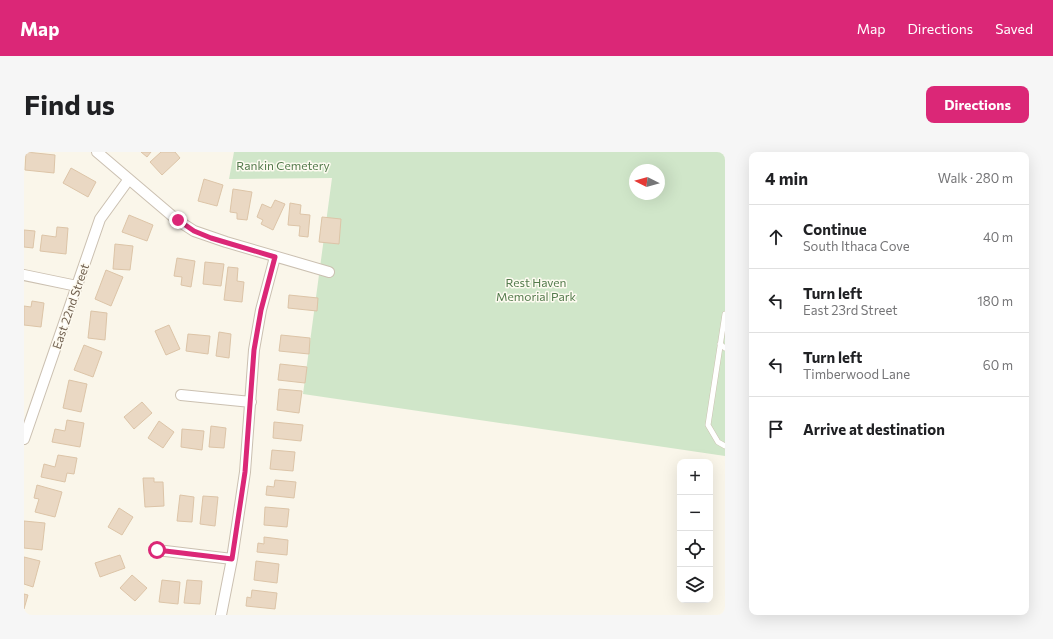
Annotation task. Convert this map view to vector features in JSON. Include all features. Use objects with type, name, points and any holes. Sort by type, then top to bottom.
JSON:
[{"type":"street","points":[[97,152],[178,220],[194,231],[275,257],[329,272]]},
{"type":"street","name":"East 22nd Street","points":[[24,439],[27,423],[100,219],[129,179]]},
{"type":"street","points":[[221,615],[232,559],[245,472],[255,342],[261,310],[275,257]]},
{"type":"street","points":[[24,275],[77,286]]},
{"type":"street","points":[[181,395],[251,402]]},
{"type":"street","points":[[157,550],[232,559]]},
{"type":"lane","points":[[725,314],[708,426],[718,442],[725,446]]},
{"type":"lane","points":[[720,344],[725,348]]},
{"type":"green space","name":"Rest Haven Memorial Park","points":[[234,152],[725,152],[725,456],[303,394],[332,178],[229,179]]},
{"type":"building","points":[[26,152],[55,155],[54,173],[25,170]]},
{"type":"building","points":[[141,152],[151,152],[147,157]]},
{"type":"building","points":[[161,152],[175,152],[180,158],[162,175],[150,162]]},
{"type":"building","points":[[71,168],[96,182],[88,197],[63,183]]},
{"type":"building","points":[[204,179],[223,185],[217,206],[198,201]]},
{"type":"building","points":[[233,189],[252,192],[247,220],[237,219],[237,213],[230,212]]},
{"type":"building","points":[[275,200],[285,204],[273,230],[261,224],[263,220],[257,217],[262,204],[271,208]]},
{"type":"building","points":[[290,203],[301,205],[300,214],[310,215],[308,237],[299,236],[300,226],[288,225]]},
{"type":"building","points":[[129,215],[153,225],[147,241],[122,232]]},
{"type":"building","points":[[322,217],[341,219],[339,244],[319,242]]},
{"type":"building","points":[[57,227],[68,228],[66,254],[40,251],[42,235],[56,237]]},
{"type":"building","points":[[24,230],[35,231],[33,248],[24,247]]},
{"type":"building","points":[[115,244],[133,246],[130,270],[113,269]]},
{"type":"building","points":[[177,258],[195,261],[191,287],[181,285],[182,277],[174,276]]},
{"type":"building","points":[[205,262],[224,264],[221,286],[203,284]]},
{"type":"building","points":[[228,267],[238,268],[237,281],[244,282],[242,302],[224,300]]},
{"type":"building","points":[[106,270],[123,277],[111,306],[95,299]]},
{"type":"building","points":[[289,295],[318,298],[317,311],[288,308]]},
{"type":"building","points":[[32,301],[44,303],[41,327],[24,325],[24,306],[31,307]]},
{"type":"building","points":[[91,311],[107,313],[105,340],[88,338]]},
{"type":"building","points":[[169,325],[180,349],[166,355],[155,331]]},
{"type":"building","points":[[219,332],[231,334],[229,358],[216,356]]},
{"type":"building","points":[[188,334],[210,336],[208,354],[186,351]]},
{"type":"building","points":[[281,335],[310,338],[309,354],[279,351]]},
{"type":"building","points":[[84,345],[102,352],[93,377],[74,370]]},
{"type":"building","points":[[280,364],[307,367],[305,383],[278,380]]},
{"type":"building","points":[[69,380],[87,384],[81,412],[63,408]]},
{"type":"building","points":[[279,389],[302,391],[299,413],[277,410]]},
{"type":"building","points":[[142,402],[152,413],[134,429],[124,417]]},
{"type":"building","points":[[67,420],[84,423],[80,447],[52,442],[55,429],[65,431]]},
{"type":"building","points":[[159,421],[174,432],[163,448],[148,438]]},
{"type":"building","points":[[274,422],[303,425],[301,441],[273,438]]},
{"type":"building","points":[[211,426],[226,428],[224,448],[209,447]]},
{"type":"building","points":[[182,429],[204,431],[202,450],[181,447]]},
{"type":"building","points":[[272,450],[295,452],[293,471],[270,469]]},
{"type":"building","points":[[58,455],[77,458],[74,474],[67,473],[65,482],[41,477],[44,464],[55,467]]},
{"type":"building","points":[[143,478],[154,478],[154,482],[163,482],[164,506],[145,507]]},
{"type":"building","points":[[275,480],[296,482],[294,498],[266,495],[267,486],[274,487]]},
{"type":"building","points":[[37,485],[62,492],[55,517],[35,512],[39,499],[34,498]]},
{"type":"building","points":[[180,495],[194,497],[192,522],[177,521]]},
{"type":"building","points":[[203,496],[218,497],[215,526],[200,524]]},
{"type":"building","points":[[265,507],[289,509],[287,527],[264,525]]},
{"type":"building","points":[[119,508],[133,517],[122,535],[108,527]]},
{"type":"building","points":[[24,521],[45,523],[42,550],[24,548]]},
{"type":"building","points":[[264,537],[288,540],[287,555],[257,552],[258,543],[264,544]]},
{"type":"building","points":[[120,555],[125,568],[100,577],[95,563]]},
{"type":"building","points":[[24,557],[40,561],[33,587],[24,584]]},
{"type":"building","points":[[256,561],[279,564],[277,583],[254,580]]},
{"type":"building","points":[[132,575],[147,588],[135,601],[120,588]]},
{"type":"building","points":[[162,580],[180,582],[178,604],[159,602]]},
{"type":"building","points":[[187,580],[202,581],[200,604],[184,603]]},
{"type":"building","points":[[252,590],[277,593],[275,609],[246,606],[247,597],[251,598]]},
{"type":"building","points":[[24,594],[28,595],[24,609]]},
{"type":"route","points":[[157,550],[232,559],[245,472],[254,350],[261,310],[275,257],[211,238],[194,231],[178,220]]},
{"type":"park label","name":"Rankin Cemetery","points":[[283,165]]}]
